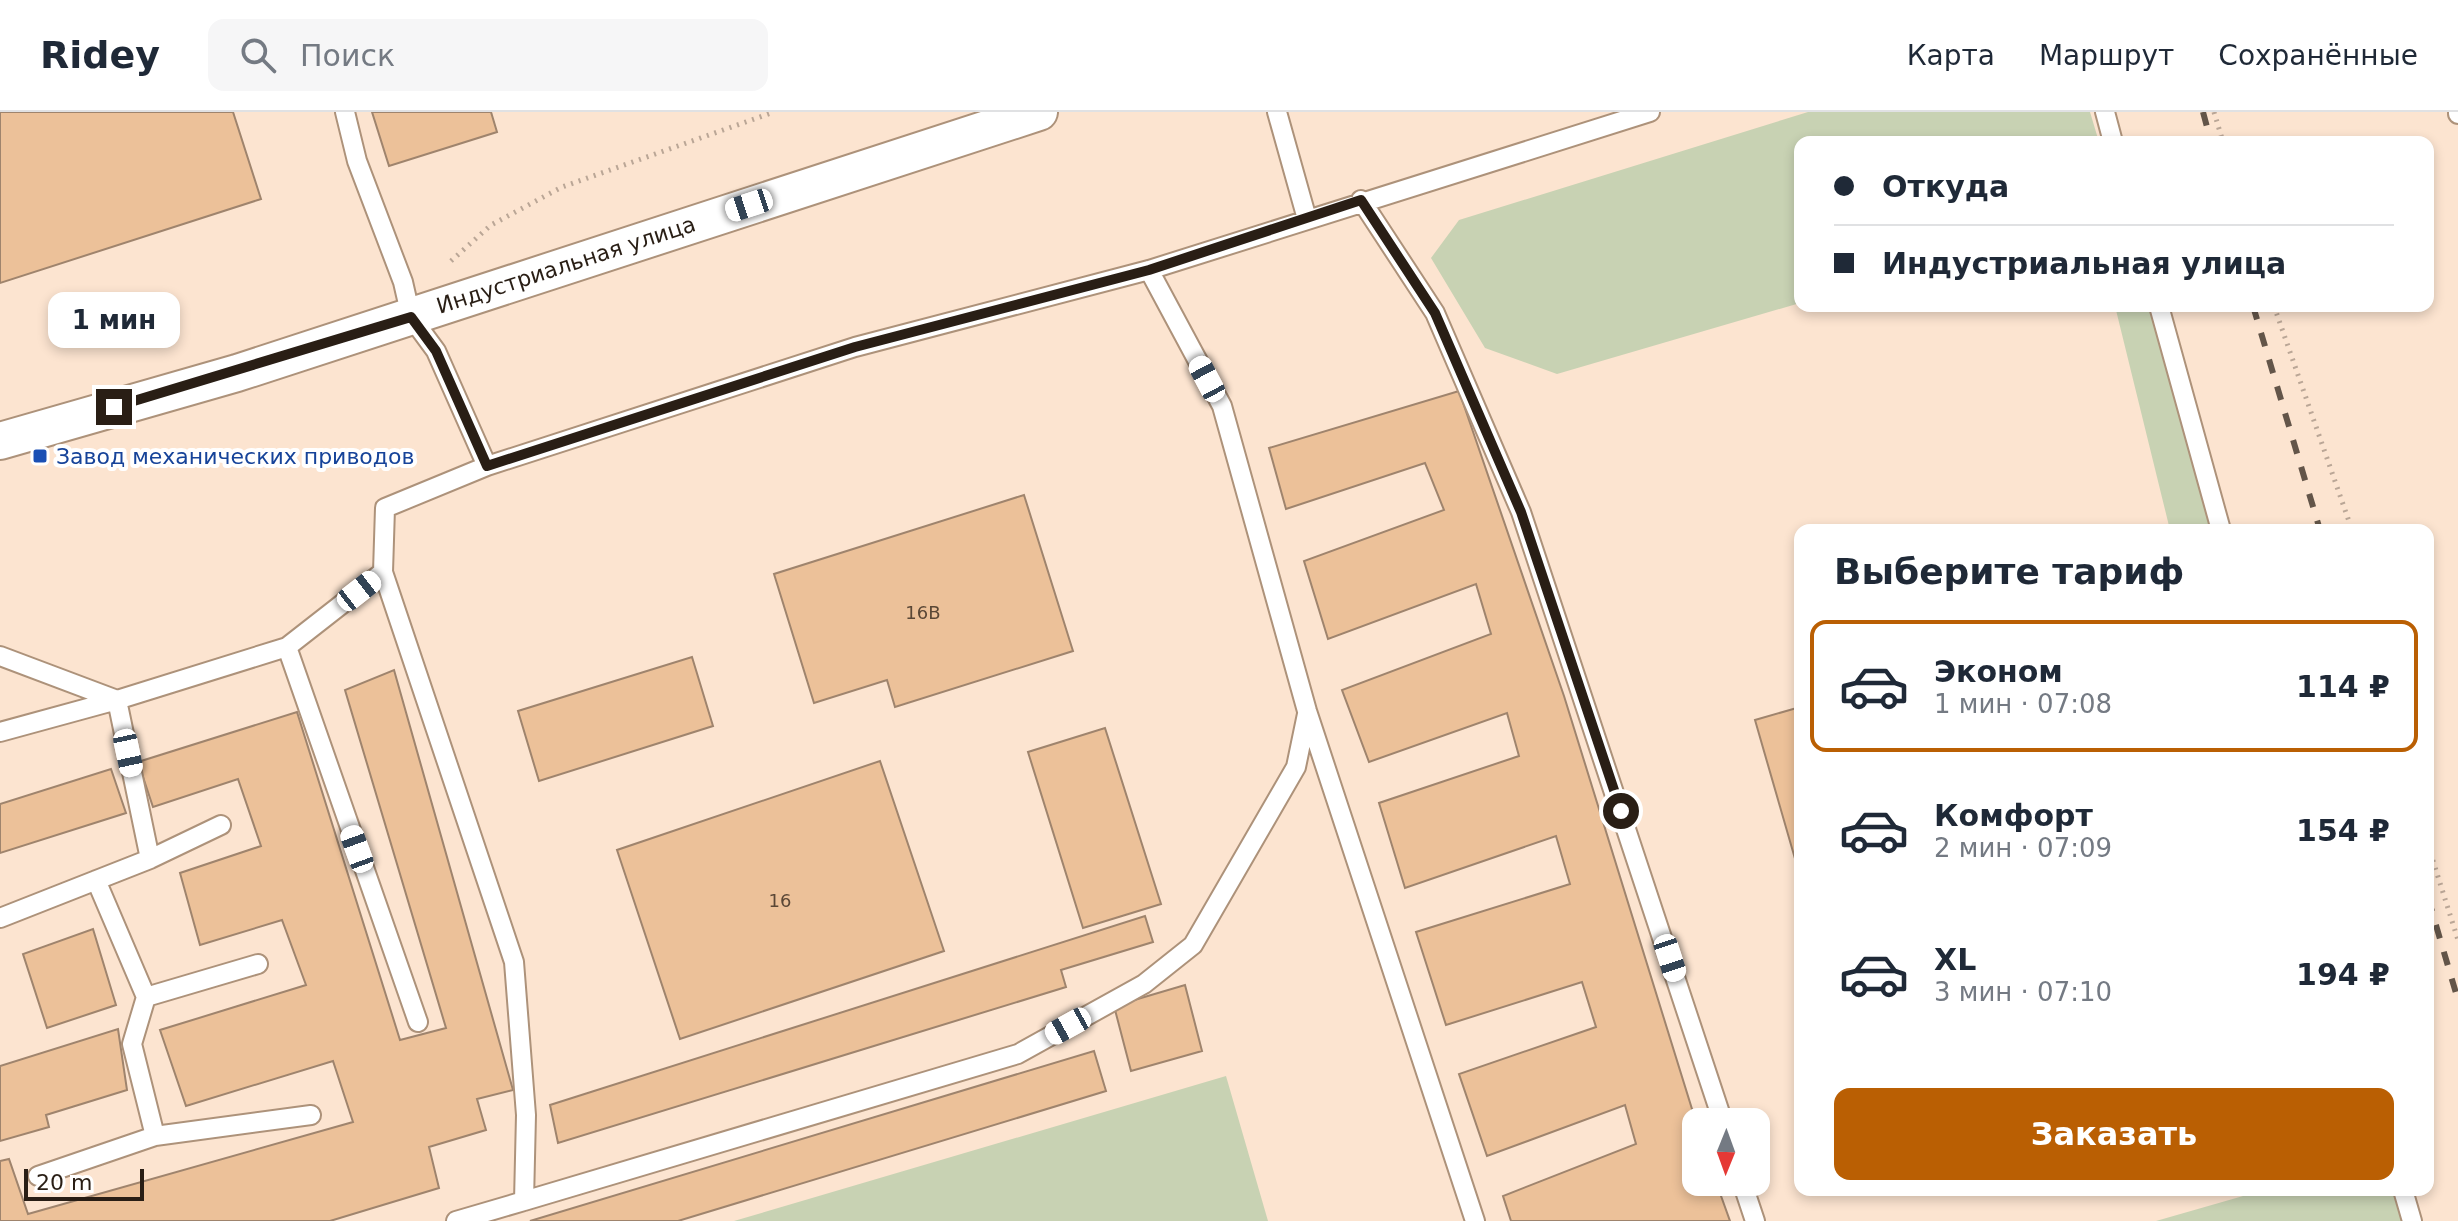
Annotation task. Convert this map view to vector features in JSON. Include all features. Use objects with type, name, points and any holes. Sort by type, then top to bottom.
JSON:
[{"type":"street","name":"Индустриальная улица","points":[[0,441],[237,373],[1039,112]]},
{"type":"lane","points":[[345,112],[357,161],[403,282],[411,317],[436,351],[487,466]]},
{"type":"lane","points":[[1277,112],[1307,219]]},
{"type":"lane","points":[[524,1201],[526,1115],[514,962],[383,572],[385,508],[487,466],[855,347],[1149,270],[1361,200],[1650,112]]},
{"type":"lane","points":[[2105,112],[2111,136]]},
{"type":"lane","points":[[1361,200],[1435,313],[1521,512],[1718,1108]]},
{"type":"lane","points":[[1149,270],[1222,406],[1307,711],[1475,1221]]},
{"type":"lane","points":[[2161,312],[2219,524]]},
{"type":"lane","points":[[0,732],[117,700],[287,647],[383,572]]},
{"type":"lane","points":[[287,647],[418,1022]]},
{"type":"lane","points":[[0,656],[117,700]]},
{"type":"lane","points":[[117,700],[150,859]]},
{"type":"lane","points":[[456,1221],[1018,1054],[1144,984],[1193,945],[1296,767],[1307,711]]},
{"type":"lane","points":[[0,918],[150,859],[221,825]]},
{"type":"lane","points":[[96,880],[146,997],[132,1044],[155,1136]]},
{"type":"lane","points":[[146,997],[258,964]]},
{"type":"lane","points":[[38,1176],[155,1136],[311,1115]]},
{"type":"lane","points":[[1747,1196],[1755,1221]]},
{"type":"lane","points":[[2405,1196],[2412,1221]]},
{"type":"path","points":[[439,271],[491,225],[562,187],[774,112]]},
{"type":"path","points":[[2214,112],[2221,136]]},
{"type":"path","points":[[2276,312],[2350,524]]},
{"type":"path","points":[[2434,864],[2458,940]]},
{"type":"green space","points":[[1808,112],[2090,112],[2097,136],[1794,136],[1794,305],[1557,374],[1485,348],[1431,258],[1459,220]]},
{"type":"green space","points":[[2116,312],[2151,312],[2213,524],[2169,524]]},
{"type":"green space","points":[[1226,1076],[1268,1221],[734,1221]]},
{"type":"green space","points":[[2243,1196],[2403,1196],[2410,1221],[2156,1221]]},
{"type":"building","points":[[0,112],[233,112],[261,199],[0,283]]},
{"type":"building","points":[[372,112],[491,112],[497,132],[389,166]]},
{"type":"building","points":[[1459,391],[1564,696],[1692,1108],[1682,1108],[1682,1196],[1721,1196],[1730,1221],[1511,1221],[1503,1196],[1636,1144],[1625,1105],[1487,1156],[1459,1074],[1596,1027],[1582,982],[1446,1025],[1416,932],[1570,884],[1556,836],[1405,888],[1379,803],[1519,756],[1507,713],[1369,762],[1342,690],[1491,634],[1476,584],[1328,639],[1304,561],[1444,510],[1425,463],[1286,509],[1269,448]]},
{"type":"building","points":[[1024,495],[1073,651],[895,707],[887,680],[814,703],[774,574]]},
{"type":"building","points":[[692,657],[713,726],[539,781],[518,711]]},
{"type":"building","points":[[394,670],[513,1090],[477,1099],[486,1130],[429,1147],[439,1188],[330,1221],[0,1221],[0,1161],[9,1159],[28,1214],[353,1122],[333,1061],[186,1106],[160,1030],[306,985],[282,920],[200,945],[180,873],[261,846],[238,779],[153,807],[138,762],[297,712],[400,1040],[446,1028],[345,690]]},
{"type":"building","points":[[1794,709],[1794,855],[1755,720]]},
{"type":"building","points":[[1105,728],[1161,904],[1083,928],[1028,752]]},
{"type":"building","points":[[880,761],[944,951],[680,1039],[617,850]]},
{"type":"building","points":[[111,769],[126,813],[0,853],[0,804]]},
{"type":"building","points":[[1145,916],[1153,942],[1061,970],[1066,987],[558,1143],[550,1105]]},
{"type":"building","points":[[93,929],[116,1005],[47,1028],[23,954]]},
{"type":"building","points":[[1185,985],[1202,1051],[1131,1071],[1114,1006]]},
{"type":"building","points":[[118,1029],[127,1090],[46,1115],[49,1127],[0,1141],[0,1066]]},
{"type":"building","points":[[1094,1051],[1106,1091],[678,1221],[530,1221]]},
{"type":"railway","points":[[2203,112],[2209,136]]},
{"type":"railway","points":[[2255,312],[2318,524]]},
{"type":"railway","points":[[2434,918],[2458,1000]]},
{"type":"place","name":"Завод механических приводов","points":[[40,456]]},
{"type":"route","points":[[114,407],[237,373],[411,317],[436,351],[487,466],[855,347],[1149,270],[1361,200],[1435,313],[1521,512],[1621,811]]}]
